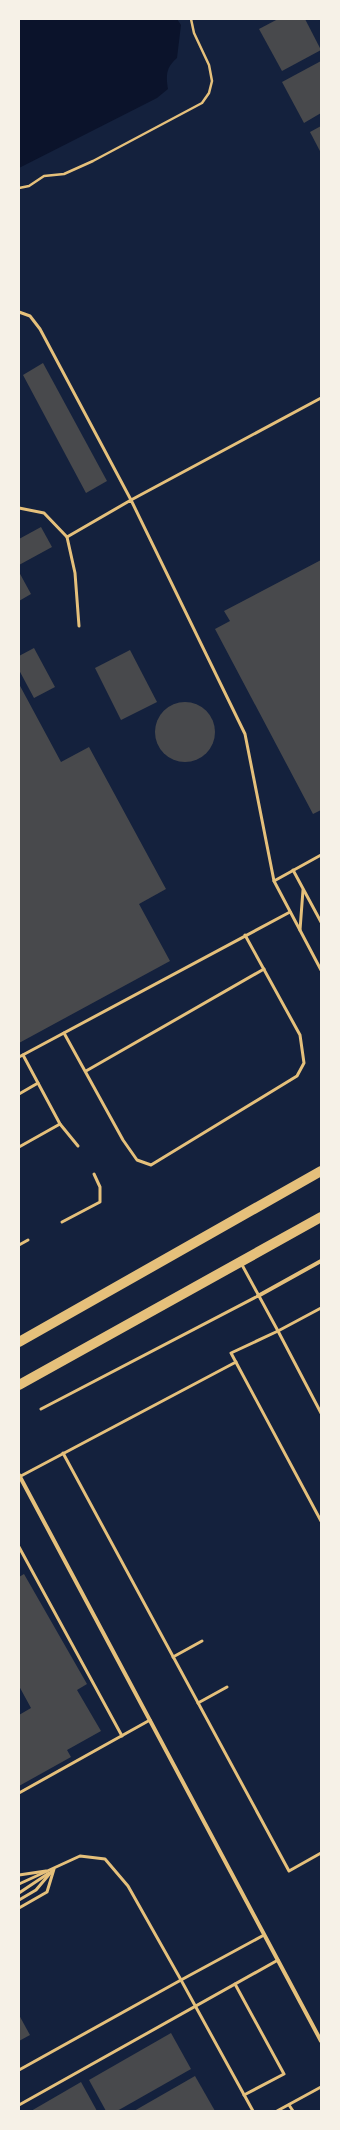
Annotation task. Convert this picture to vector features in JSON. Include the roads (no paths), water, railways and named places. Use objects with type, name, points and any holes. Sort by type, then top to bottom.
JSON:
[{"type":"main road","points":[[19,1342],[321,1171]]},
{"type":"main road","points":[[19,1385],[321,1217]]},
{"type":"street","points":[[258,1296],[321,1261]]},
{"type":"street","points":[[19,1476],[321,2041]]},
{"type":"lane","points":[[19,312],[30,316],[40,329],[132,500],[245,734],[274,881],[321,970]]},
{"type":"lane","points":[[67,537],[132,500],[321,398]]},
{"type":"lane","points":[[19,508],[44,514],[67,537],[75,573],[78,626]]},
{"type":"lane","points":[[274,881],[321,855]]},
{"type":"lane","points":[[293,870],[321,922]]},
{"type":"lane","points":[[300,930],[303,888]]},
{"type":"lane","points":[[19,1057],[290,912]]},
{"type":"lane","points":[[64,1032],[123,1140],[137,1160],[150,1165],[297,1076],[304,1063],[300,1035],[245,935]]},
{"type":"lane","points":[[86,1071],[264,969]]},
{"type":"lane","points":[[23,1055],[60,1124],[78,1146]]},
{"type":"lane","points":[[19,1094],[38,1083]]},
{"type":"lane","points":[[19,1147],[60,1124]]},
{"type":"lane","points":[[62,1222],[100,1202],[100,1187],[94,1174]]},
{"type":"lane","points":[[19,1245],[28,1240]]},
{"type":"lane","points":[[240,1262],[321,1413]]},
{"type":"lane","points":[[41,1409],[258,1296]]},
{"type":"lane","points":[[321,1308],[278,1331],[231,1352],[321,1521]]},
{"type":"lane","points":[[19,1476],[236,1362]]},
{"type":"lane","points":[[63,1453],[289,1871],[321,1853]]},
{"type":"lane","points":[[19,1547],[122,1736]]},
{"type":"lane","points":[[173,1657],[202,1641]]},
{"type":"lane","points":[[198,1703],[227,1687]]},
{"type":"lane","points":[[19,1793],[150,1720]]},
{"type":"lane","points":[[19,1884],[80,1856],[105,1859],[128,1886],[253,2111]]},
{"type":"lane","points":[[19,1876],[54,1869]]},
{"type":"lane","points":[[19,1893],[54,1869]]},
{"type":"lane","points":[[19,1900],[36,1890],[54,1869]]},
{"type":"lane","points":[[19,1908],[47,1892],[54,1869]]},
{"type":"lane","points":[[19,2070],[264,1935]]},
{"type":"lane","points":[[19,2105],[278,1960]]},
{"type":"lane","points":[[235,1984],[284,2074],[244,2095]]},
{"type":"lane","points":[[277,2111],[321,2087]]},
{"type":"lane","points":[[289,2104],[293,2111]]},
{"type":"water","points":[[19,19],[177,19],[181,25],[177,58],[169,68],[167,79],[168,89],[157,98],[19,168]]}]
